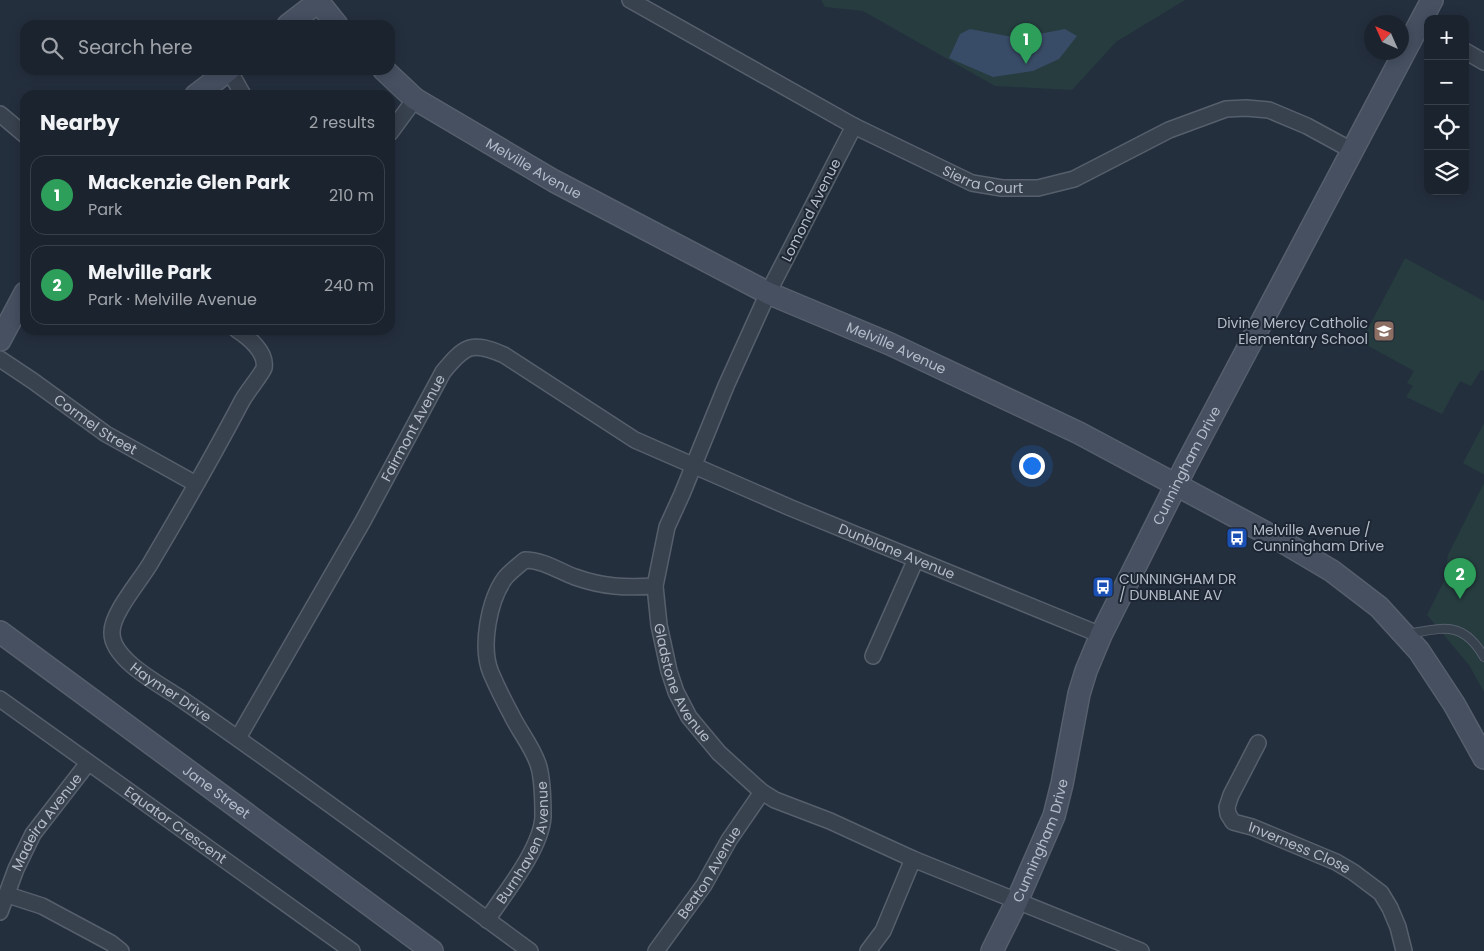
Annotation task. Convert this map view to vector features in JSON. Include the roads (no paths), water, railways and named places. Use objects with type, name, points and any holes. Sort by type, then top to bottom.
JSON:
[{"type":"street","name":"Sierra Court","points":[[630,0],[854,126],[972,183],[1002,188],[1038,188],[1074,179],[1169,130],[1226,110],[1246,108],[1269,110],[1307,126],[1352,150]]},
{"type":"street","name":"Cunningham Drive","points":[[992,951],[1017,901],[1054,816],[1079,694],[1086,671],[1101,636],[1176,484],[1352,150],[1422,31],[1432,0]]},
{"type":"street","points":[[294,20],[318,1],[333,20]]},
{"type":"street","points":[[1469,53],[1484,62]]},
{"type":"street","points":[[203,90],[222,75]]},
{"type":"street","points":[[232,75],[240,90]]},
{"type":"street","name":"Melville Avenue","points":[[389,75],[415,99],[554,181],[768,293],[918,356],[1079,433],[1176,484],[1332,571],[1379,607],[1419,651],[1454,704],[1484,758]]},
{"type":"street","points":[[395,126],[415,99]]},
{"type":"street","points":[[0,114],[20,131]]},
{"type":"street","name":"Lomond Avenue","points":[[768,293],[854,126]]},
{"type":"street","name":"Gladstone Avenue","points":[[768,293],[726,386],[667,527],[656,586],[659,625],[669,671],[676,692],[690,717],[720,754],[762,792],[775,800],[830,821],[914,859],[1141,951]]},
{"type":"street","points":[[0,340],[20,302]]},
{"type":"street","name":"Haymer Drive","points":[[244,335],[263,356],[264,369],[243,399],[228,430],[149,566],[116,616],[111,634],[114,645],[122,656],[138,669],[238,738],[530,951]]},
{"type":"street","name":"Fairmont Avenue","points":[[238,738],[363,521],[443,372],[460,353],[472,347],[485,347],[504,355],[635,440],[694,465]]},
{"type":"street","name":"Cormel Street","points":[[0,359],[106,434],[196,484]]},
{"type":"street","name":"Dunblane Avenue","points":[[694,465],[791,508],[1101,636]]},
{"type":"street","points":[[873,656],[916,558]]},
{"type":"street","name":"Burnhaven Avenue","points":[[487,920],[536,844],[543,819],[542,790],[538,765],[490,672],[487,633],[490,614],[500,589],[506,578],[524,560],[535,560],[575,577],[598,584],[626,588],[656,586]]},
{"type":"street","name":"Jane Street","points":[[0,632],[432,951]]},
{"type":"street","name":"Equator Crescent","points":[[0,699],[352,951]]},
{"type":"street","name":"Inverness Close","points":[[1258,743],[1231,795],[1227,807],[1228,814],[1233,822],[1252,827],[1336,862],[1381,893],[1395,920],[1404,951]]},
{"type":"street","name":"Madeira Avenue","points":[[0,912],[8,895],[16,868],[33,834],[88,763]]},
{"type":"street","name":"Beaton Avenue","points":[[656,951],[704,885],[729,840],[762,792]]},
{"type":"street","points":[[868,951],[883,931],[914,859]]},
{"type":"street","points":[[8,895],[42,906],[111,943],[121,951]]},
{"type":"lane","points":[[1404,635],[1443,628],[1461,631],[1477,645],[1484,657]]},
{"type":"water","points":[[970,29],[1018,38],[1065,29],[1077,36],[1059,59],[1033,71],[993,77],[949,58],[960,34]]},
{"type":"place","name":"Mackenzie Glen Park","points":[[1026,64]]},
{"type":"place","name":"Divine Mercy Catholic Elementary School","points":[[1384,331]]},
{"type":"place","name":"Melville Avenue / Cunningham Drive","points":[[1237,538]]},
{"type":"place","name":"CUNNINGHAM DR / DUNBLANE AV","points":[[1103,587]]},
{"type":"place","name":"Melville Park","points":[[1460,599]]}]
